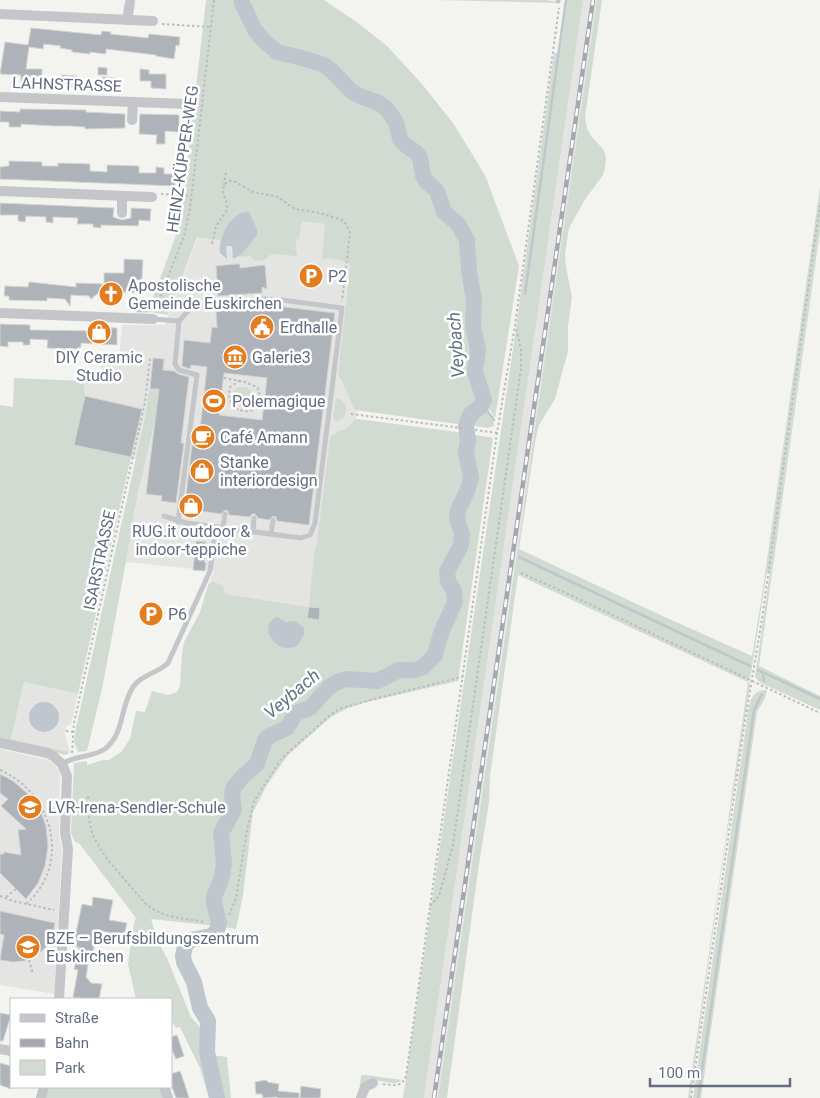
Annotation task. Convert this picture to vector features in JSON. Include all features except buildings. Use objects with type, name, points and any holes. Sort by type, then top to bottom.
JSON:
[{"type":"street","points":[[127,20],[130,2]]},
{"type":"street","points":[[0,14],[153,20]]},
{"type":"street","name":"LAHNSTRASSE","points":[[0,96],[188,104]]},
{"type":"street","name":"LAHNSTRASSE","points":[[132,120],[133,102]]},
{"type":"street","points":[[0,191],[122,196],[153,195]]},
{"type":"street","points":[[122,196],[122,214]]},
{"type":"street","points":[[0,313],[154,318]]},
{"type":"street","points":[[0,743],[53,756],[62,764],[67,780],[65,832],[68,850],[59,998]]},
{"type":"street","points":[[361,1098],[365,1087],[373,1083]]},
{"type":"lane","points":[[164,516],[178,522],[306,538],[310,536],[314,530],[342,308],[265,299],[198,306],[190,309],[179,322],[175,364],[180,370],[198,375],[178,522]]},
{"type":"lane","points":[[154,318],[179,322]]},
{"type":"lane","points":[[223,528],[225,514]]},
{"type":"lane","points":[[253,532],[254,518]]},
{"type":"lane","points":[[271,534],[273,520]]},
{"type":"lane","points":[[62,764],[73,758],[85,757],[98,752],[110,743],[119,729],[128,698],[135,685],[139,680],[157,672],[168,663],[210,571],[216,527]]},
{"type":"path","name":"HEINZ-KÜPPER-WEG","points":[[154,318],[184,236],[191,196],[214,0]]},
{"type":"path","points":[[373,1083],[399,1085],[404,1082],[406,1076],[497,433],[515,325],[560,2],[558,0]]},
{"type":"path","points":[[153,20],[159,24],[211,27]]},
{"type":"path","points":[[212,244],[216,226],[227,210],[223,192],[226,172]]},
{"type":"path","points":[[224,185],[236,182],[253,192],[278,197],[295,208],[320,213],[342,220],[346,224],[350,232],[350,239],[342,308]]},
{"type":"path","points":[[153,195],[191,196]]},
{"type":"path","points":[[692,1098],[820,204]]},
{"type":"path","points":[[429,908],[440,896],[453,845],[521,368],[521,349],[515,325]]},
{"type":"path","name":"ISARSTRASSE","points":[[62,764],[72,752],[73,732],[145,402],[150,358]]},
{"type":"path","points":[[224,378],[239,381],[254,385],[259,390],[259,402],[251,411],[238,410],[230,402],[230,387],[239,381]]},
{"type":"path","points":[[351,414],[462,428]]},
{"type":"path","points":[[475,430],[497,433]]},
{"type":"path","points":[[521,573],[820,713]]},
{"type":"path","points":[[229,915],[236,899],[248,821],[254,801],[282,758],[339,709],[462,677]]},
{"type":"path","points":[[66,731],[73,732]]},
{"type":"path","points":[[0,770],[17,779],[33,793],[43,809],[49,826],[52,849],[49,868],[40,887],[26,904]]},
{"type":"path","points":[[88,796],[88,818],[93,835],[100,848],[152,910],[164,915],[204,922]]},
{"type":"path","points":[[6,897],[16,889]]},
{"type":"path","points":[[0,896],[6,897],[13,902],[64,912]]},
{"type":"path","points":[[29,960],[33,974]]},
{"type":"shaded area","points":[[583,0],[597,0],[567,214],[438,1098],[424,1098]]},
{"type":"shaded area","points":[[203,212],[374,223],[358,409],[314,608],[225,594],[213,581],[208,585],[214,571],[126,562],[144,462],[131,457],[74,445],[85,396],[84,381],[101,381],[102,358],[119,358],[122,325],[165,325],[197,239]]},
{"type":"shaded area","points":[[249,212],[257,229],[257,235],[242,254],[233,259],[232,246],[226,246],[227,259],[220,253],[222,236],[236,216]]},
{"type":"shaded area","points":[[277,617],[286,622],[295,621],[304,628],[304,635],[297,646],[282,647],[271,638],[269,626],[271,621]]},
{"type":"shaded area","points":[[24,682],[78,694],[71,724],[66,727],[65,735],[70,752],[11,739]]},
{"type":"shaded area","points":[[44,702],[54,707],[59,717],[54,727],[44,732],[34,727],[29,717],[34,707]]},
{"type":"shaded area","name":"LVR-Irena-Sendler-Schule","points":[[0,749],[48,760],[56,766],[60,774],[59,834],[62,851],[54,994],[0,985]]},
{"type":"green space","points":[[206,0],[324,0],[387,46],[422,84],[453,123],[485,175],[519,266],[495,418],[487,405],[484,390],[478,376],[480,350],[475,321],[476,296],[470,265],[470,240],[464,227],[444,208],[437,187],[426,178],[423,157],[404,138],[399,118],[392,107],[357,90],[341,73],[327,62],[316,57],[278,49],[263,34],[247,6],[244,16],[255,36],[267,49],[278,56],[309,64],[326,71],[351,96],[383,110],[391,120],[398,143],[417,157],[418,173],[421,180],[434,190],[443,214],[462,232],[466,247],[471,295],[471,326],[476,354],[473,375],[480,391],[481,400],[467,414],[464,425],[355,410],[338,375],[350,266],[348,262],[329,258],[322,259],[325,224],[302,221],[295,249],[297,256],[274,254],[264,260],[255,261],[250,256],[238,257],[257,235],[251,216],[241,214],[236,216],[220,240],[197,237],[168,315],[150,312],[150,306],[176,235],[182,209]]},
{"type":"green space","points":[[435,0],[547,0],[557,3]]},
{"type":"green space","points":[[567,0],[583,0],[424,1098],[403,1098],[514,342],[554,53],[560,53]]},
{"type":"green space","points":[[597,0],[602,0],[585,117],[591,136],[604,150],[606,158],[605,167],[603,175],[584,201],[569,228],[565,254],[572,297],[568,326],[568,351],[555,399],[539,425],[536,437],[519,549],[752,656],[820,187],[820,231],[759,666],[820,696],[820,710],[759,682],[755,677],[770,572],[767,571],[751,674],[748,681],[750,684],[721,873],[690,1098],[688,1098],[748,682],[518,575],[490,776],[489,802],[447,1098],[438,1098]]},
{"type":"green space","points":[[14,378],[84,381],[85,396],[74,445],[131,457],[78,694],[24,682],[11,739],[70,752],[66,755],[0,739],[0,405],[13,407]]},
{"type":"green space","points":[[150,385],[152,389],[157,390],[160,386],[156,416],[138,493],[102,689],[87,751],[78,752],[74,742],[76,728],[145,418]]},
{"type":"green space","points":[[239,387],[246,387],[254,394],[253,402],[246,408],[240,406],[235,400],[234,390]]},
{"type":"green space","points":[[336,398],[344,403],[346,411],[344,417],[336,422],[333,417]]},
{"type":"green space","points":[[485,405],[488,414],[494,422],[494,426],[488,428],[468,425],[473,414]]},
{"type":"green space","points":[[357,419],[465,433],[464,454],[469,481],[455,511],[459,544],[445,569],[446,579],[453,594],[453,606],[440,632],[432,657],[413,666],[395,669],[379,678],[339,678],[328,684],[312,704],[297,711],[287,719],[282,727],[262,738],[254,760],[229,787],[228,794],[233,807],[223,821],[217,835],[220,869],[210,902],[211,911],[217,923],[216,926],[151,919],[157,940],[167,958],[191,1017],[203,1034],[202,1048],[205,1054],[227,1057],[231,1098],[209,1098],[200,1068],[180,1027],[176,1028],[172,1022],[172,998],[136,998],[128,964],[136,918],[79,843],[75,842],[71,833],[74,763],[87,761],[87,765],[109,760],[121,752],[130,739],[136,711],[145,712],[152,691],[168,695],[177,692],[180,686],[184,642],[200,612],[208,585],[213,581],[223,586],[225,594],[309,607],[314,554],[330,438]],"holes":[[[309,607],[320,608],[318,620],[307,618]]]},
{"type":"green space","points":[[470,434],[493,438],[458,681],[348,708],[331,717],[288,755],[267,785],[253,812],[243,895],[236,929],[223,927],[218,901],[228,865],[224,834],[226,827],[238,811],[236,796],[240,785],[245,778],[261,765],[271,739],[297,723],[299,716],[315,708],[332,689],[346,682],[379,685],[401,672],[426,670],[432,667],[437,659],[446,630],[458,606],[458,595],[451,574],[465,546],[466,533],[461,513],[474,482],[469,454]]},
{"type":"green space","points":[[767,690],[765,698],[757,712],[701,1098],[693,1098],[748,709],[755,694]]},
{"type":"green space","points":[[361,1075],[402,1080],[392,1083],[370,1080],[360,1086]]},
{"type":"green space","points":[[48,1088],[161,1088],[165,1098],[46,1098]]},
{"type":"waterway","name":"Veybach","points":[[217,1098],[207,1052],[208,1021],[200,1008],[194,982],[183,956],[185,946],[190,940],[212,936],[217,930],[219,923],[214,897],[222,877],[224,863],[221,833],[234,810],[232,794],[234,787],[257,764],[265,740],[269,736],[287,728],[296,713],[310,708],[335,683],[346,679],[377,681],[399,670],[415,670],[423,667],[435,655],[441,633],[455,602],[454,591],[448,581],[447,572],[461,545],[462,534],[457,519],[458,510],[471,478],[466,453],[468,440],[466,426],[470,415],[481,406],[484,400],[475,372],[478,350],[473,326],[474,300],[469,271],[467,240],[458,224],[444,212],[437,191],[423,176],[420,158],[417,153],[400,139],[396,122],[387,109],[379,103],[351,91],[324,65],[277,52],[263,40],[255,30],[242,0]]},
{"type":"waterway","points":[[525,294],[566,0]]},
{"type":"waterway","points":[[484,400],[488,412],[494,420]]},
{"type":"waterway","points":[[519,557],[750,666]]},
{"type":"waterway","points":[[758,670],[820,699]]},
{"type":"waterway","points":[[763,673],[764,681]]},
{"type":"waterway","points":[[698,1098],[754,710],[762,694]]},
{"type":"railway","points":[[434,1098],[593,0]]},
{"type":"place","name":"P2","points":[[311,276]]},
{"type":"place","name":"Apostolische Gemeinde Euskirchen","points":[[111,294]]},
{"type":"place","name":"Erdhalle","points":[[262,327]]},
{"type":"place","name":"DIY Ceramic Studio","points":[[99,332]]},
{"type":"place","name":"Galerie3","points":[[235,357]]},
{"type":"place","name":"Polemagique","points":[[214,401]]},
{"type":"place","name":"Café Amann","points":[[203,437]]},
{"type":"place","name":"Stanke interiordesign","points":[[202,471]]},
{"type":"place","name":"RUG.it outdoor & indoor-teppiche","points":[[191,506]]},
{"type":"place","name":"P6","points":[[151,614]]},
{"type":"place","name":"LVR-Irena-Sendler-Schule","points":[[30,807]]},
{"type":"place","name":"BZE – Berufsbildungszentrum Euskirchen","points":[[28,947]]}]
